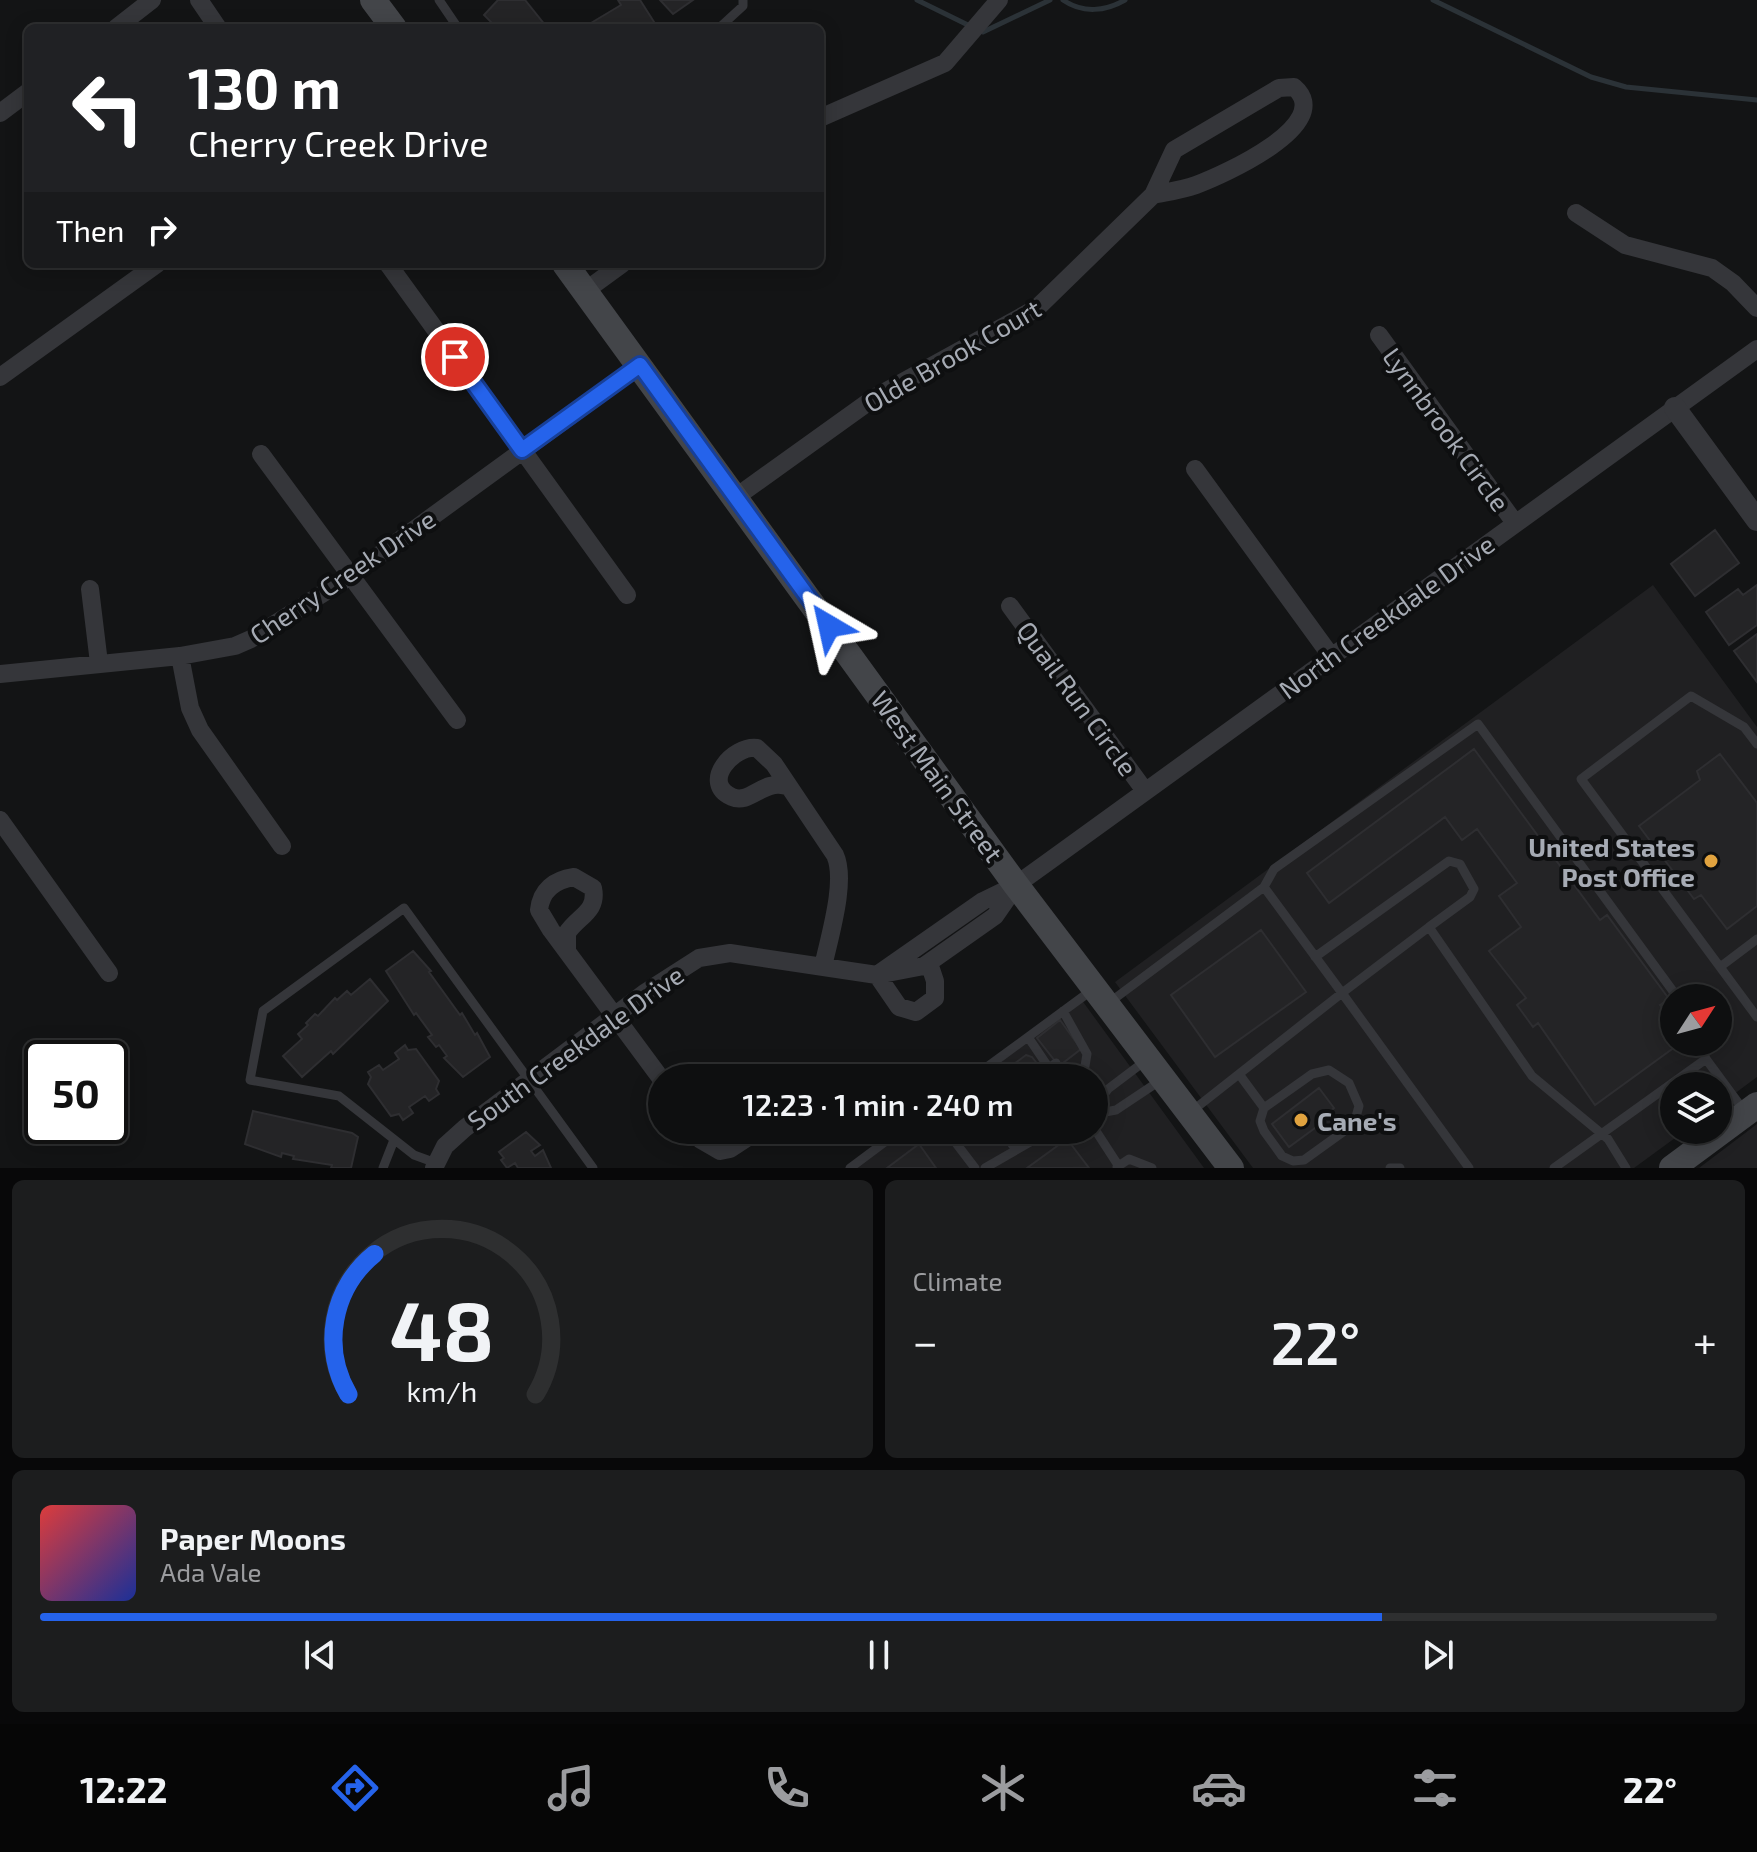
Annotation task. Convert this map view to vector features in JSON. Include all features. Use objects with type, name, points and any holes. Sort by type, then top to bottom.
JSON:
[{"type":"main road","points":[[373,0],[391,24]]},
{"type":"main road","name":"West Main Street","points":[[568,268],[1016,885],[1231,1168]]},
{"type":"main road","points":[[1672,1168],[1752,1109]]},
{"type":"street","points":[[122,24],[152,0]]},
{"type":"street","points":[[199,0],[215,24]]},
{"type":"street","points":[[824,116],[933,70],[960,49],[999,0]]},
{"type":"street","name":"Olde Brook Court","points":[[736,497],[874,398],[1037,308],[1153,195],[1174,150],[1279,88],[1294,87],[1300,92],[1305,106],[1303,116],[1289,132],[1260,153],[1194,186],[1153,195]]},
{"type":"street","points":[[0,113],[24,95]]},
{"type":"street","points":[[1576,213],[1625,245],[1712,268],[1733,283],[1757,308]]},
{"type":"street","points":[[0,377],[151,268]]},
{"type":"street","points":[[391,268],[627,595]]},
{"type":"street","points":[[585,291],[617,268]]},
{"type":"street","name":"Lynnbrook Circle","points":[[1379,335],[1515,523]]},
{"type":"street","name":"North Creekdale Drive","points":[[1016,885],[1757,349]]},
{"type":"street","name":"Cherry Creek Drive","points":[[0,674],[180,656],[235,646],[251,639],[352,575],[640,365]]},
{"type":"street","points":[[1675,408],[1757,520]]},
{"type":"street","points":[[261,454],[457,720]]},
{"type":"street","points":[[1195,469],[1331,656]]},
{"type":"street","points":[[90,589],[99,663]]},
{"type":"street","name":"Quail Run Circle","points":[[1010,606],[1145,791]]},
{"type":"street","points":[[180,656],[190,708],[200,730],[282,846]]},
{"type":"street","points":[[786,786],[838,863],[823,967]]},
{"type":"street","points":[[0,820],[109,973]]},
{"type":"street","points":[[929,963],[935,981],[935,998],[916,1012],[899,1007],[877,975],[983,901],[1016,885]]},
{"type":"street","name":"South Creekdale Drive","points":[[435,1165],[453,1137],[689,964],[709,956],[730,953],[877,975],[929,963],[995,916],[1016,885]]},
{"type":"street","points":[[567,949],[651,1064]]},
{"type":"street","points":[[707,1144],[720,1151],[738,1144]]},
{"type":"lane","points":[[439,0],[455,24]]},
{"type":"lane","points":[[723,24],[743,6],[743,0]]},
{"type":"lane","points":[[1757,744],[1744,727],[1691,696],[1581,779],[1757,1017]]},
{"type":"lane","points":[[991,1064],[1063,1011],[1101,996],[1264,887],[1274,869],[1478,724],[1668,984]]},
{"type":"lane","points":[[1189,1113],[1470,897],[1474,889],[1460,864],[1449,861],[1315,957]]},
{"type":"lane","points":[[1264,887],[1469,1168]]},
{"type":"lane","points":[[435,1165],[414,1155],[339,1096],[328,1091],[250,1080],[263,1011],[404,908],[593,1168]]},
{"type":"lane","points":[[1429,927],[1532,1076],[1602,1135],[1626,1168]]},
{"type":"lane","points":[[1720,967],[1757,939]]},
{"type":"lane","points":[[1063,1011],[1071,1031],[1087,1054],[1085,1064]]},
{"type":"lane","points":[[1028,1037],[1043,1052],[1049,1068],[1056,1063]]},
{"type":"lane","points":[[1705,1056],[1752,1109]]},
{"type":"lane","points":[[1554,1168],[1706,1059]]},
{"type":"lane","points":[[1108,1110],[1116,1110],[1155,1069]]},
{"type":"lane","points":[[1108,1089],[1155,1069]]},
{"type":"lane","points":[[1327,1070],[1349,1083],[1359,1106],[1354,1124],[1304,1160],[1293,1161],[1282,1156],[1264,1131],[1260,1121],[1264,1108],[1312,1074],[1327,1070]]},
{"type":"lane","points":[[1239,1074],[1264,1108]]},
{"type":"lane","points":[[383,1168],[394,1140]]},
{"type":"lane","points":[[850,1168],[882,1144]]},
{"type":"lane","points":[[957,1144],[975,1168]]},
{"type":"lane","points":[[1013,1144],[1016,1150]]},
{"type":"lane","points":[[985,1168],[1026,1144]]},
{"type":"lane","points":[[1103,1144],[1117,1167],[1129,1159],[1152,1168]]},
{"type":"lane","points":[[1390,1168],[1400,1168]]},
{"type":"shaded area","points":[[1653,585],[1757,727],[1757,1077],[1732,1096],[1732,1072],[1660,1072],[1660,1144],[1667,1144],[1634,1168],[1253,1168],[1115,982]]},
{"type":"shaded area","points":[[1081,999],[1204,1168],[848,1168],[881,1144],[1108,1144],[1108,1064],[991,1064]]},
{"type":"shaded area","points":[[1757,1124],[1757,1168],[1699,1168],[1732,1144]]},
{"type":"building","points":[[498,0],[525,0],[544,24],[493,24],[484,15]]},
{"type":"building","points":[[618,0],[640,0],[655,24],[592,24],[621,5]]},
{"type":"building","points":[[660,0],[693,0],[673,14]]},
{"type":"building","points":[[1715,530],[1739,563],[1695,596],[1671,564]]},
{"type":"building","points":[[1757,585],[1757,625],[1729,645],[1706,612],[1738,589],[1743,595]]},
{"type":"building","points":[[1757,634],[1757,682],[1734,651]]},
{"type":"building","points":[[1474,749],[1600,920],[1607,915],[1660,987],[1660,1056],[1662,1056],[1595,1105],[1538,1023],[1533,1027],[1517,1005],[1526,998],[1489,951],[1521,927],[1499,896],[1517,883],[1477,829],[1462,840],[1445,817],[1329,903],[1307,873]]},
{"type":"building","name":"United States Post Office","points":[[1720,754],[1757,803],[1757,906],[1727,929],[1701,895],[1694,899],[1639,826],[1700,780],[1697,771]]},
{"type":"building","points":[[1261,930],[1306,992],[1215,1057],[1171,995]]},
{"type":"building","points":[[413,951],[431,971],[460,1015],[462,1013],[475,1035],[477,1033],[490,1057],[463,1077],[444,1058],[447,1056],[439,1045],[436,1047],[428,1037],[432,1035],[416,1013],[414,1015],[386,971]]},
{"type":"building","points":[[370,979],[388,1001],[333,1054],[331,1051],[302,1077],[283,1056],[302,1039],[298,1034],[315,1014],[318,1016],[335,998],[337,1000],[347,991],[351,995]]},
{"type":"building","points":[[1060,1020],[1081,1049],[1057,1064],[1037,1038]]},
{"type":"building","points":[[405,1045],[408,1050],[416,1049],[439,1081],[436,1089],[439,1094],[429,1101],[425,1096],[409,1107],[413,1113],[403,1120],[399,1114],[391,1116],[368,1084],[371,1077],[368,1072],[379,1065],[383,1070],[399,1059],[395,1053]]},
{"type":"building","points":[[1026,1055],[1037,1064],[1014,1064]]},
{"type":"building","name":"Cane's","points":[[1319,1088],[1334,1108],[1328,1113],[1330,1117],[1289,1147],[1272,1124]]},
{"type":"building","points":[[253,1111],[352,1133],[358,1137],[351,1168],[331,1168],[332,1165],[293,1159],[294,1156],[282,1153],[281,1157],[245,1144]]},
{"type":"building","points":[[526,1132],[540,1145],[531,1151],[535,1156],[543,1150],[551,1168],[518,1168],[515,1163],[507,1168],[501,1160],[504,1158],[499,1152]]},
{"type":"building","points":[[919,1144],[936,1168],[887,1168]]},
{"type":"building","points":[[1060,1144],[1071,1144],[1089,1168],[1027,1168]]},
{"type":"waterway","points":[[917,0],[970,26]]},
{"type":"waterway","points":[[979,30],[983,32],[1050,0]]},
{"type":"waterway","points":[[1063,0],[1086,9],[1110,7],[1125,0]]},
{"type":"waterway","points":[[1433,0],[1591,77],[1626,87],[1757,100]]},
{"type":"place","name":"United States Post Office","points":[[1711,861]]},
{"type":"place","name":"Cane's","points":[[1301,1120]]},
{"type":"route","points":[[455,357],[522,450],[640,365],[829,626]]}]
